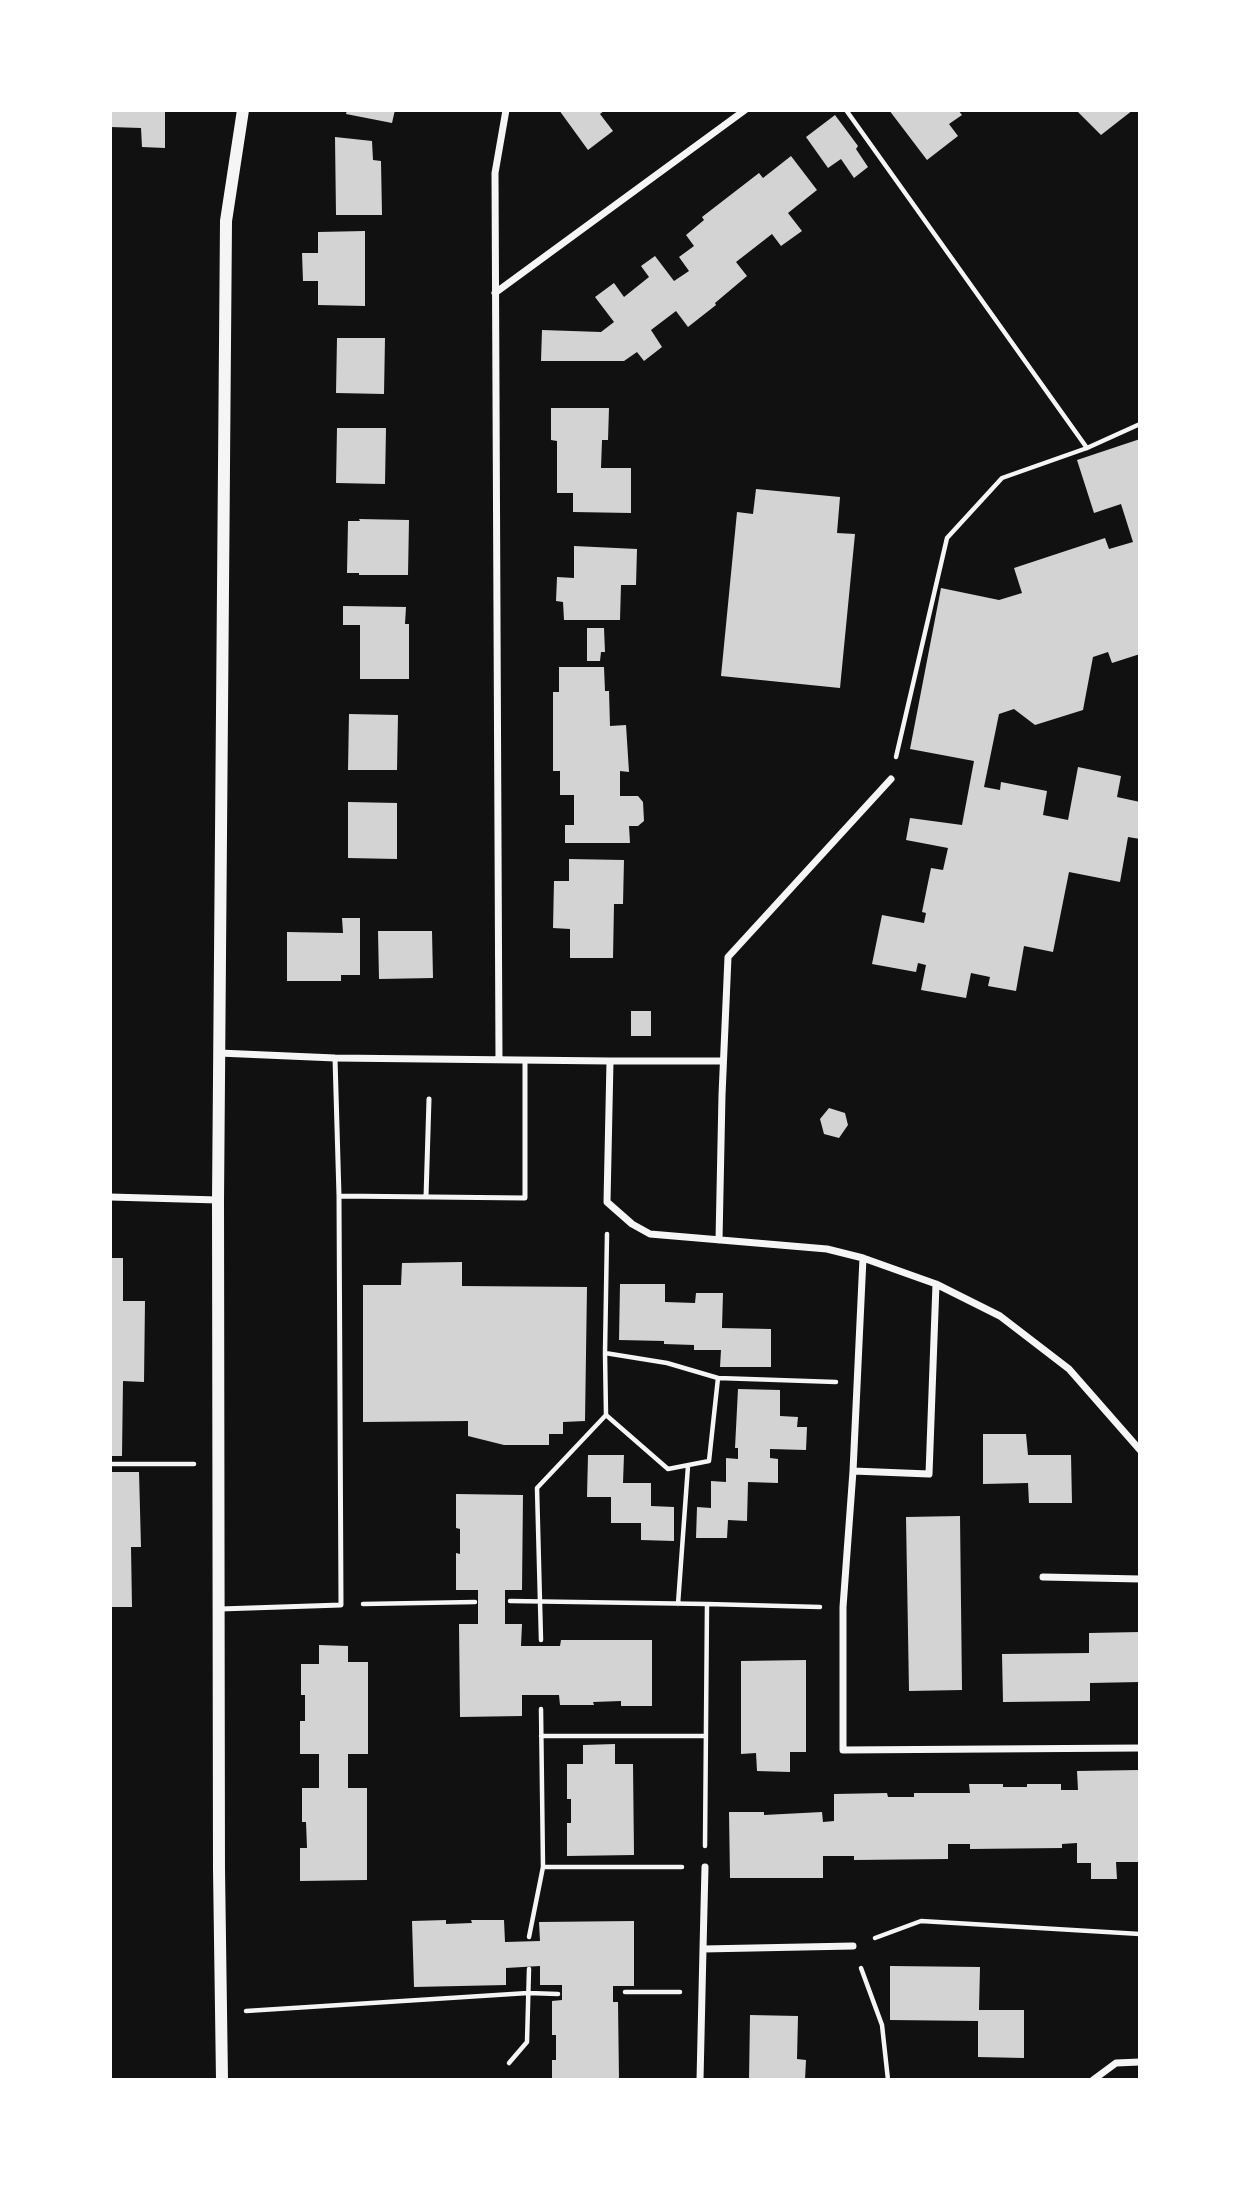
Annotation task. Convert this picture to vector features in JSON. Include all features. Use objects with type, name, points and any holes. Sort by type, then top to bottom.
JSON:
[{"type":"street","points":[[222,2080],[218,1200],[226,221],[243,110]]},
{"type":"street","points":[[499,1059],[495,173],[506,110]]},
{"type":"street","points":[[495,293],[745,110]]},
{"type":"street","points":[[719,1240],[728,957],[891,779]]},
{"type":"street","points":[[219,1053],[335,1058],[723,1061]]},
{"type":"street","points":[[610,1061],[607,1202],[632,1224],[650,1234],[827,1250],[863,1258],[936,1284],[1000,1316],[1069,1369],[1140,1450]]},
{"type":"street","points":[[110,1197],[218,1200]]},
{"type":"street","points":[[863,1258],[853,1471],[843,1607],[843,1750],[1140,1748]]},
{"type":"street","points":[[853,1471],[929,1474],[936,1284]]},
{"type":"street","points":[[1043,1577],[1140,1579]]},
{"type":"street","points":[[700,2080],[705,1867]]},
{"type":"street","points":[[703,1949],[853,1946]]},
{"type":"street","points":[[1093,2080],[1116,2063],[1140,2062]]},
{"type":"lane","points":[[220,1609],[341,1605],[339,1196],[335,1058]]},
{"type":"lane","points":[[339,1196],[525,1198],[525,1060]]},
{"type":"lane","points":[[426,1197],[429,1099]]},
{"type":"path","points":[[846,110],[1087,448]]},
{"type":"path","points":[[891,779],[947,538],[1002,478],[1087,448],[1140,424]]},
{"type":"path","points":[[541,1640],[537,1488],[606,1415],[607,1202]]},
{"type":"path","points":[[605,1353],[667,1363],[718,1378],[857,1383]]},
{"type":"path","points":[[606,1415],[668,1469],[709,1461],[718,1378]]},
{"type":"path","points":[[110,1464],[219,1464]]},
{"type":"path","points":[[678,1604],[688,1465]]},
{"type":"path","points":[[510,1601],[843,1607]]},
{"type":"path","points":[[341,1605],[475,1602]]},
{"type":"path","points":[[543,1867],[705,1867],[707,1604]]},
{"type":"path","points":[[528,1937],[543,1867],[541,1709]]},
{"type":"path","points":[[541,1736],[706,1736]]},
{"type":"path","points":[[888,2080],[882,2025],[853,1946],[921,1920],[1140,1934]]},
{"type":"path","points":[[509,2063],[527,2042],[529,1969]]},
{"type":"path","points":[[625,1992],[702,1992]]},
{"type":"path","points":[[221,2013],[528,1993],[558,1994]]},
{"type":"building","points":[[110,110],[165,110],[165,148],[142,147],[141,128],[110,127]]},
{"type":"building","points":[[347,110],[395,110],[392,123],[346,114]]},
{"type":"building","points":[[559,110],[605,110],[600,114],[613,131],[588,150]]},
{"type":"building","points":[[889,110],[958,110],[962,115],[949,124],[958,136],[927,160]]},
{"type":"building","points":[[1076,110],[1133,110],[1101,135]]},
{"type":"building","points":[[835,115],[858,146],[856,149],[868,167],[854,178],[841,159],[828,168],[806,137]]},
{"type":"building","points":[[335,137],[372,141],[373,160],[381,161],[382,215],[336,215]]},
{"type":"building","points":[[791,156],[817,190],[788,213],[802,231],[781,246],[772,234],[736,262],[747,276],[715,303],[716,305],[688,327],[676,311],[651,330],[662,347],[644,361],[637,352],[624,361],[541,361],[542,330],[601,332],[614,322],[595,297],[614,283],[624,297],[649,277],[641,266],[655,256],[674,281],[689,271],[679,257],[694,246],[686,235],[704,220],[702,217],[759,173],[763,178]]},
{"type":"building","points":[[365,231],[365,306],[318,305],[318,281],[303,281],[302,253],[318,253],[318,232]]},
{"type":"building","points":[[337,338],[385,338],[384,394],[336,393]]},
{"type":"building","points":[[551,408],[609,408],[608,440],[602,440],[601,468],[631,468],[631,513],[573,512],[573,493],[557,493],[557,441],[551,440]]},
{"type":"building","points":[[337,428],[386,428],[385,484],[336,483]]},
{"type":"building","points":[[1140,439],[1140,654],[1112,663],[1108,652],[1093,657],[1083,710],[1035,725],[1014,709],[999,714],[984,787],[1000,790],[1001,782],[1047,791],[1043,815],[1068,820],[1078,767],[1121,776],[1117,797],[1140,802],[1140,839],[1128,837],[1120,882],[1069,872],[1053,952],[1024,946],[1016,991],[988,986],[990,977],[971,973],[966,998],[921,990],[926,965],[918,963],[916,972],[872,964],[882,915],[924,923],[926,913],[922,912],[931,868],[943,870],[948,848],[906,840],[910,818],[962,825],[974,761],[910,749],[941,588],[999,600],[1022,593],[1014,568],[1105,538],[1109,549],[1133,542],[1121,504],[1094,513],[1077,460]]},
{"type":"building","points":[[756,489],[840,497],[837,533],[855,534],[840,688],[721,676],[737,512],[753,514]]},
{"type":"building","points":[[359,519],[409,520],[408,575],[347,573],[348,521],[360,521]]},
{"type":"building","points":[[574,546],[637,549],[636,585],[621,585],[620,620],[564,620],[563,602],[556,601],[557,577],[574,578]]},
{"type":"building","points":[[343,606],[406,607],[405,624],[409,624],[409,679],[360,679],[360,625],[343,625]]},
{"type":"building","points":[[587,628],[604,628],[605,652],[601,652],[600,661],[587,661]]},
{"type":"building","points":[[559,667],[604,667],[605,691],[609,691],[610,726],[626,725],[629,772],[620,771],[620,796],[638,796],[643,802],[644,821],[638,826],[629,826],[630,843],[565,843],[565,825],[574,825],[574,795],[560,795],[560,771],[553,771],[553,692],[559,692]]},
{"type":"building","points":[[349,714],[398,715],[397,770],[348,770]]},
{"type":"building","points":[[348,802],[397,803],[397,859],[348,858]]},
{"type":"building","points":[[569,859],[624,860],[623,904],[614,904],[613,958],[570,958],[570,929],[553,928],[554,881],[569,881]]},
{"type":"building","points":[[342,918],[360,918],[360,975],[341,975],[341,981],[287,981],[287,932],[343,933]]},
{"type":"building","points":[[378,931],[432,931],[433,978],[379,979]]},
{"type":"building","points":[[631,1011],[651,1011],[651,1036],[631,1036]]},
{"type":"building","points":[[829,1108],[845,1113],[848,1125],[839,1138],[824,1134],[820,1119]]},
{"type":"building","points":[[110,1258],[123,1258],[123,1301],[145,1301],[144,1382],[123,1381],[122,1456],[110,1456]]},
{"type":"building","points":[[462,1262],[462,1286],[587,1287],[585,1421],[563,1422],[563,1434],[549,1434],[549,1445],[504,1445],[468,1436],[468,1421],[363,1422],[363,1285],[401,1285],[402,1263]]},
{"type":"building","points":[[620,1284],[665,1284],[665,1302],[695,1303],[696,1293],[723,1293],[722,1328],[771,1329],[771,1367],[720,1367],[721,1350],[694,1350],[694,1345],[664,1344],[664,1341],[619,1340]]},
{"type":"building","points":[[738,1389],[780,1390],[780,1416],[798,1417],[797,1427],[807,1427],[806,1450],[770,1449],[770,1458],[778,1459],[778,1483],[748,1482],[747,1521],[728,1520],[727,1538],[696,1538],[697,1507],[711,1508],[711,1481],[726,1482],[726,1458],[738,1459],[738,1448],[735,1448]]},
{"type":"building","points":[[983,1434],[1026,1434],[1028,1455],[1071,1455],[1072,1503],[1029,1503],[1028,1483],[983,1484]]},
{"type":"building","points":[[588,1455],[624,1455],[623,1483],[651,1483],[651,1506],[674,1507],[674,1541],[641,1540],[641,1523],[611,1523],[611,1497],[587,1497]]},
{"type":"building","points":[[110,1472],[139,1472],[141,1547],[131,1547],[132,1607],[110,1607]]},
{"type":"building","points":[[456,1494],[523,1495],[522,1590],[505,1590],[505,1624],[522,1624],[521,1646],[560,1646],[561,1640],[652,1640],[652,1706],[621,1706],[621,1701],[593,1702],[594,1705],[560,1705],[559,1695],[522,1695],[522,1716],[460,1717],[459,1624],[478,1624],[478,1590],[456,1590],[456,1553],[460,1554],[460,1529],[456,1528]]},
{"type":"building","points":[[960,1516],[962,1690],[909,1691],[906,1517]]},
{"type":"building","points":[[1140,1632],[1140,1682],[1090,1683],[1090,1701],[1003,1702],[1002,1654],[1089,1653],[1089,1633]]},
{"type":"building","points":[[319,1645],[348,1646],[348,1662],[368,1662],[368,1754],[348,1754],[348,1788],[367,1788],[367,1880],[300,1881],[300,1848],[307,1848],[306,1822],[302,1822],[302,1788],[319,1788],[319,1754],[300,1754],[300,1721],[305,1721],[305,1695],[301,1695],[301,1664],[319,1664]]},
{"type":"building","points":[[806,1660],[806,1752],[790,1752],[790,1772],[757,1771],[756,1753],[741,1754],[741,1661]]},
{"type":"building","points":[[615,1744],[615,1764],[633,1764],[634,1855],[567,1856],[567,1823],[571,1823],[571,1799],[567,1799],[567,1764],[583,1764],[583,1745]]},
{"type":"building","points":[[1139,1770],[1139,1862],[1116,1862],[1117,1879],[1091,1879],[1091,1863],[1077,1863],[1077,1843],[1062,1844],[1062,1848],[970,1849],[970,1844],[948,1844],[948,1859],[854,1860],[854,1856],[823,1856],[823,1878],[730,1878],[729,1812],[764,1812],[764,1815],[822,1812],[823,1822],[834,1821],[834,1794],[887,1793],[888,1797],[914,1797],[914,1793],[970,1793],[969,1784],[1027,1787],[1027,1784],[1061,1784],[1061,1790],[1078,1790],[1077,1771]]},
{"type":"building","points":[[446,1920],[446,1924],[472,1923],[471,1920],[504,1920],[505,1942],[540,1941],[539,1922],[634,1921],[634,1986],[613,1986],[613,2002],[618,2002],[619,2080],[552,2080],[552,2060],[556,2060],[556,2035],[552,2035],[552,2001],[562,2000],[562,1985],[540,1985],[540,1966],[506,1968],[506,1985],[414,1987],[412,1921]]},
{"type":"building","points":[[890,1966],[980,1967],[979,2010],[1024,2010],[1024,2058],[978,2057],[978,2021],[890,2020]]},
{"type":"building","points":[[750,2015],[798,2016],[797,2059],[806,2060],[805,2080],[749,2080]]}]
